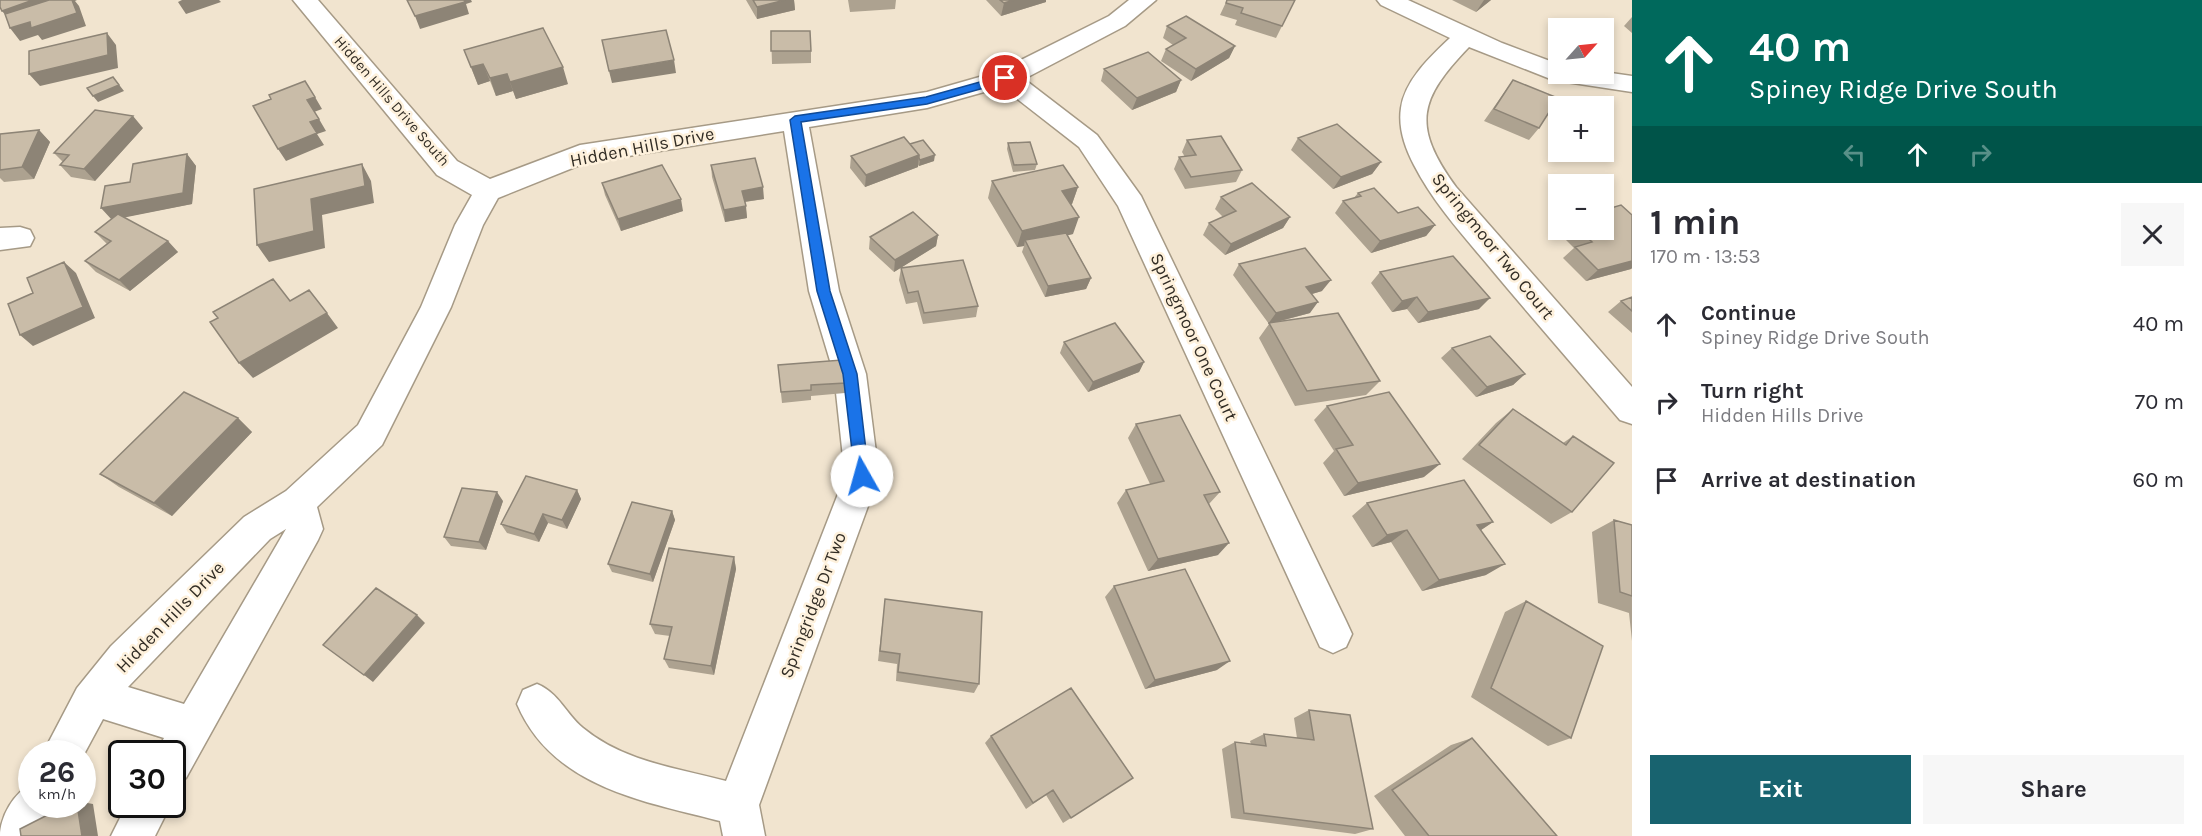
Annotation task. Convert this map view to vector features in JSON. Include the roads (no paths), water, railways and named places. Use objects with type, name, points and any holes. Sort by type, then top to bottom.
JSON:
[{"type":"street","name":"Hidden Hills Drive","points":[[71,740],[95,698],[125,660],[257,528],[298,502],[370,435],[436,307],[469,225],[488,191],[580,154],[927,100],[1005,78],[1118,21],[1144,0]]},
{"type":"street","points":[[1389,0],[1465,37],[1548,69]]},
{"type":"street","name":"Hidden Hills Drive South","points":[[309,1],[447,168],[488,191]]},
{"type":"street","name":"Springmoor Two Court","points":[[1465,37],[1434,68],[1415,102],[1414,119],[1418,142],[1427,165],[1450,200],[1495,254],[1632,410]]},
{"type":"street","name":"Springmoor One Court","points":[[1005,78],[1088,141],[1131,203],[1333,634]]},
{"type":"street","points":[[1614,81],[1632,84]]},
{"type":"street","name":"Springridge Dr Two","points":[[741,821],[862,476],[850,374],[824,291],[795,120]]},
{"type":"street","points":[[186,740],[305,529],[298,502]]},
{"type":"street","points":[[95,698],[193,727]]},
{"type":"street","points":[[537,704],[568,742],[615,773],[741,821]]},
{"type":"street","points":[[17,836],[27,818]]},
{"type":"street","points":[[132,836],[142,818]]}]
